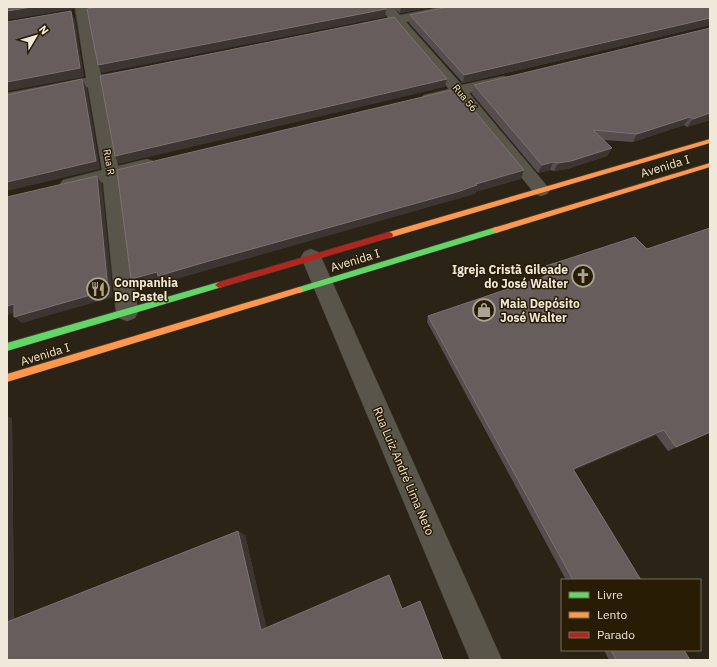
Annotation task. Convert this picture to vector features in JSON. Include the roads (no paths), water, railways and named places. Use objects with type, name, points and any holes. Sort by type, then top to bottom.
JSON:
[{"type":"street","name":"Rua 56","points":[[386,7],[459,91],[541,190]]},
{"type":"street","points":[[358,28],[460,7]]},
{"type":"street","name":"Rua R","points":[[82,12],[111,174],[127,312]]},
{"type":"street","points":[[7,98],[141,72]]},
{"type":"street","points":[[413,102],[520,76]]},
{"type":"street","name":"Avenida I","points":[[7,347],[710,141]]},
{"type":"street","points":[[52,188],[165,161]]},
{"type":"street","name":"Avenida I","points":[[7,378],[710,165]]},
{"type":"street","name":"Rua Luiz André Lima Neto","points":[[311,257],[486,660]]},
{"type":"place","name":"Igreja Cristã Gileade do José Walter","points":[[583,276]]},
{"type":"place","name":"Companhia Do Pastel","points":[[98,289]]},
{"type":"place","name":"Maia Depósito José Walter","points":[[484,310]]}]
